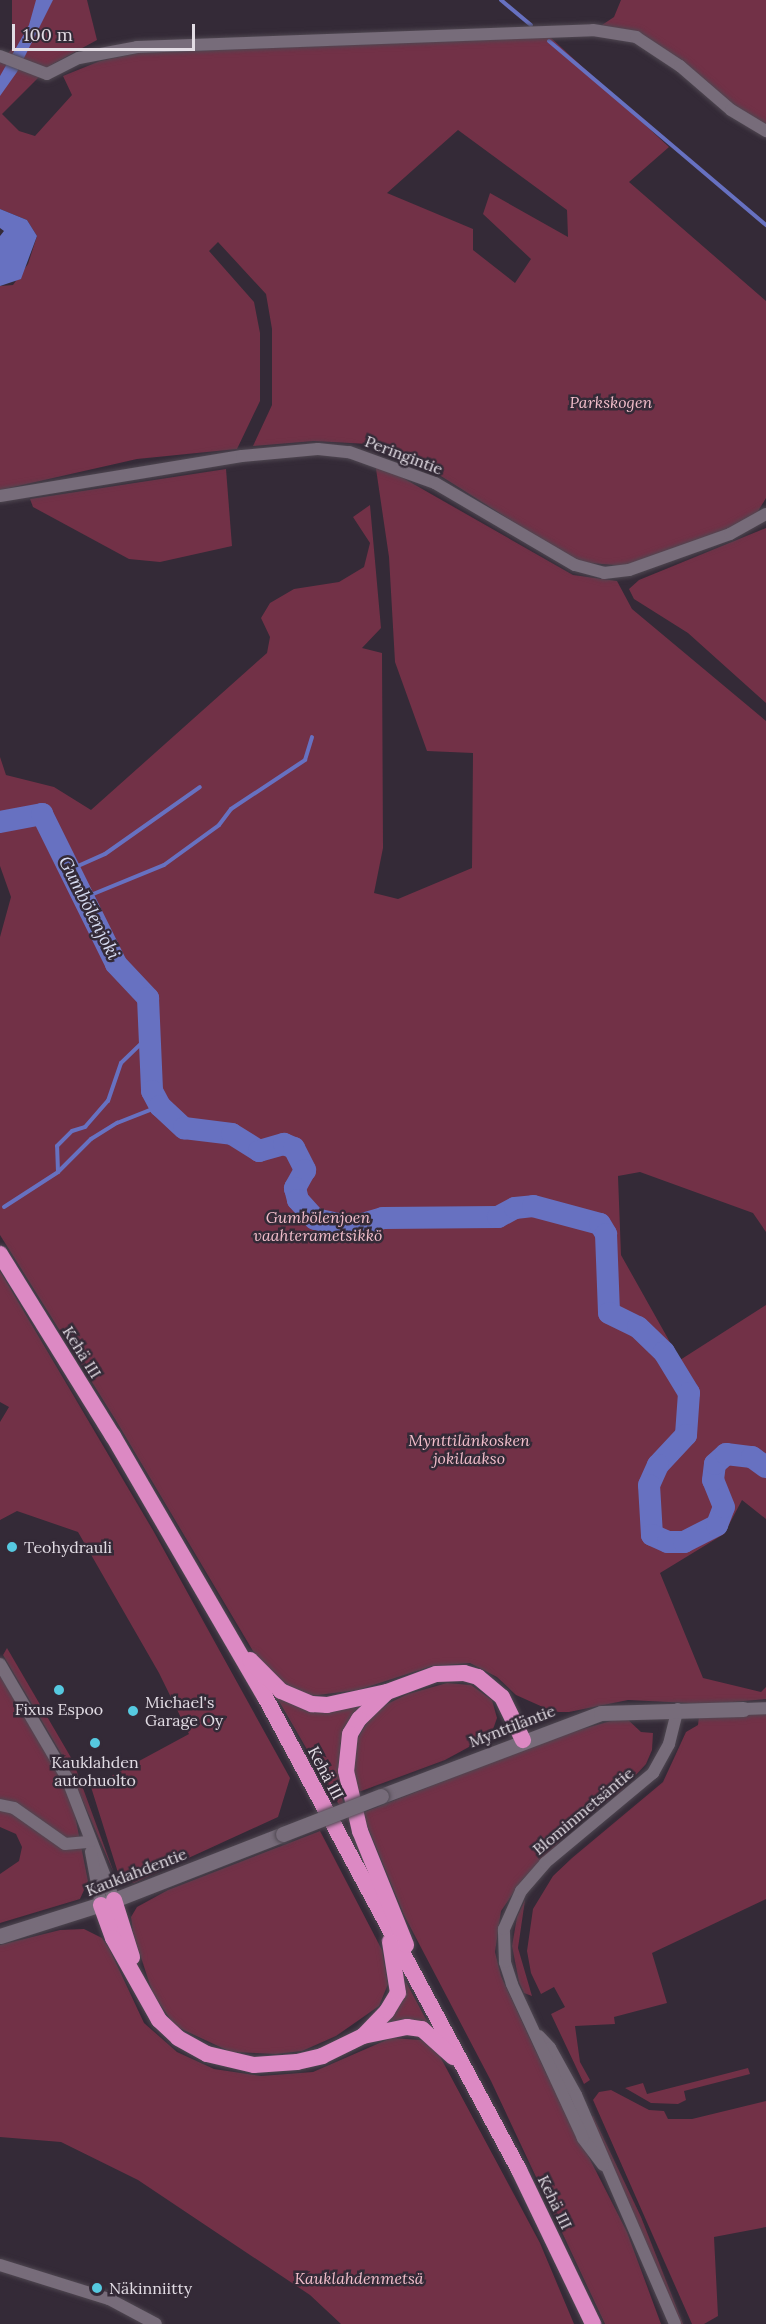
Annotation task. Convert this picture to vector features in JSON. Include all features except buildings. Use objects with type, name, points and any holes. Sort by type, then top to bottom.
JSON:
[{"type":"highway","name":"Kehä III","points":[[0,1254],[112,1436],[234,1645],[468,2073],[594,2324]]},
{"type":"highway","points":[[234,1645],[281,1691],[295,1699],[327,1705],[387,1692],[436,1674],[464,1673],[478,1677],[502,1697],[523,1740]]},
{"type":"highway","points":[[387,1692],[359,1719],[350,1734],[346,1771],[360,1831],[400,1922],[412,1969]]},
{"type":"highway","points":[[108,1903],[142,1992],[168,2031],[207,2054],[235,2062],[297,2062],[322,2056],[363,2036],[407,2027],[422,2030],[468,2073]]},
{"type":"highway","points":[[363,2036],[387,2012],[398,1993],[397,1966],[386,1921]]},
{"type":"street","points":[[3,58],[47,74],[79,58],[137,47],[593,30],[636,37],[680,66],[731,110],[766,131]]},
{"type":"street","name":"Peringintie","points":[[0,496],[242,456],[318,449],[349,452],[435,483],[575,565],[604,573],[629,570],[730,534],[766,514]]},
{"type":"street","points":[[0,1664],[62,1767],[90,1842],[108,1903]]},
{"type":"street","name":"Mynttiläntie","points":[[282,1834],[523,1740],[607,1712],[766,1708]]},
{"type":"street","name":"Blominmetsäntie","points":[[675,2324],[662,2301],[603,2165],[576,2095],[550,2048],[537,2035],[506,1962],[504,1929],[510,1911],[545,1863],[653,1773],[669,1744],[678,1709]]},
{"type":"street","points":[[0,1805],[14,1808],[65,1844],[90,1842]]},
{"type":"street","name":"Kauklahdentie","points":[[0,1936],[108,1903],[282,1834]]},
{"type":"street","points":[[0,2265],[109,2299],[156,2324]]},
{"type":"street","name":"Blominmetsäntie","points":[[662,2301],[667,2324]]},
{"type":"green space","name":"Parkskogen","points":[[12,0],[87,0],[97,40],[51,65],[2,114],[19,131],[35,136],[72,95],[63,76],[100,61],[138,53],[550,37],[669,147],[629,182],[766,301],[766,498],[754,518],[639,567],[577,562],[436,473],[368,444],[314,441],[253,446],[272,405],[272,329],[266,294],[218,242],[209,251],[254,302],[260,333],[260,401],[237,449],[137,459],[0,490],[0,286],[13,285],[28,264],[37,236],[27,220],[0,209],[0,61],[12,49]],"holes":[[[458,130],[567,210],[568,237],[490,193],[483,214],[531,259],[515,283],[473,250],[473,229],[387,193]]]},
{"type":"green space","points":[[621,0],[766,0],[766,127],[754,122],[639,33],[602,25],[614,17]]},
{"type":"green space","points":[[375,462],[573,575],[617,581],[632,609],[766,721],[766,1232],[753,1213],[640,1172],[618,1176],[621,1255],[680,1360],[766,1305],[766,1519],[742,1500],[724,1534],[660,1573],[703,1678],[761,1692],[766,1687],[766,1699],[709,1704],[628,1700],[569,1712],[554,1712],[516,1695],[497,1677],[470,1663],[432,1666],[358,1690],[310,1696],[278,1680],[253,1651],[115,1419],[0,1235],[0,937],[11,897],[0,866],[0,757],[6,775],[54,787],[91,810],[267,653],[270,637],[261,618],[270,603],[294,589],[339,582],[364,567],[370,543],[353,517],[370,505],[381,628],[362,648],[382,653],[383,848],[374,893],[398,899],[472,868],[473,753],[427,751],[395,662],[389,557]]},
{"type":"green space","points":[[226,469],[232,546],[160,562],[129,559],[33,507],[30,499]]},
{"type":"green space","points":[[766,528],[766,703],[688,633],[634,599],[629,589],[639,580]]},
{"type":"green space","points":[[0,1271],[154,1532],[290,1778],[278,1817],[134,1883],[119,1876],[91,1787],[189,1734],[159,1673],[78,1532],[17,1511],[0,1520],[0,1422],[9,1407],[0,1402]]},
{"type":"green space","points":[[7,1648],[73,1761],[114,1873],[66,1762],[3,1655]]},
{"type":"green space","points":[[0,1676],[43,1745],[73,1805],[88,1881],[80,1899],[0,1923],[0,1874],[19,1861],[22,1847],[16,1834],[0,1827]]},
{"type":"green space","points":[[447,1683],[471,1685],[492,1700],[497,1718],[491,1735],[445,1760],[356,1793],[353,1755],[356,1741],[369,1719],[387,1704],[408,1694]]},
{"type":"green space","points":[[276,1696],[366,1701],[344,1732],[340,1745],[340,1791],[349,1822]]},
{"type":"green space","points":[[766,1713],[766,1899],[652,1953],[667,2003],[614,2017],[615,2024],[575,2026],[580,2062],[590,2080],[584,2084],[551,2014],[565,2007],[554,1987],[541,1994],[531,1973],[527,1951],[533,1909],[553,1876],[663,1782],[686,1732],[698,1725],[699,1716]]},
{"type":"green space","points":[[625,1717],[641,1732],[653,1733],[652,1750],[646,1764],[622,1790],[579,1822],[523,1879],[501,1911],[495,1952],[501,1976],[545,2071],[627,2232],[661,2324],[605,2324],[491,2081],[404,1915],[362,1813],[561,1735]]},
{"type":"green space","points":[[320,1831],[382,1950],[388,1984],[379,2006],[336,2036],[302,2051],[276,2054],[231,2052],[175,2026],[153,1994],[133,1933],[131,1917],[137,1907],[168,1890]]},
{"type":"green space","points":[[525,1900],[518,1948],[532,1996],[524,1993],[519,1982],[512,1946],[517,1917]]},
{"type":"green space","name":"Kauklahdenmetsä","points":[[84,1929],[102,1938],[109,1948],[144,2023],[177,2052],[214,2069],[261,2076],[313,2072],[391,2038],[421,2040],[436,2049],[540,2243],[574,2324],[341,2324],[310,2295],[138,2180],[61,2142],[0,2137],[0,1945],[60,1930]]},
{"type":"green space","points":[[406,1982],[428,2023],[403,2019],[386,2023]]},
{"type":"green space","points":[[748,2068],[750,2074],[684,2091],[686,2100],[678,2104],[651,2103],[625,2088],[643,2083],[647,2094]]},
{"type":"green space","points":[[611,2090],[649,2110],[664,2111],[668,2119],[692,2119],[766,2101],[766,2227],[714,2237],[718,2316],[704,2324],[692,2324],[593,2100],[599,2092]]},
{"type":"green space","points":[[593,2116],[641,2217],[683,2324],[680,2324],[590,2117]]},
{"type":"water","points":[[36,0],[53,0],[17,72],[0,96],[0,76],[29,25]]},
{"type":"water","points":[[0,209],[27,220],[37,236],[21,279],[0,286],[0,236],[4,231],[0,228]]},
{"type":"waterway","points":[[501,0],[531,25]]},
{"type":"waterway","points":[[549,41],[766,225]]},
{"type":"waterway","points":[[81,899],[164,865],[219,825],[231,809],[305,760],[312,737]]},
{"type":"waterway","points":[[69,870],[105,854],[200,787]]},
{"type":"waterway","name":"Gumbölenjoki","points":[[0,822],[42,814],[116,964],[148,998],[152,1091],[160,1106],[184,1128],[232,1134],[259,1151],[284,1144],[294,1148],[305,1170],[295,1188],[298,1200],[315,1219],[352,1227],[383,1218],[498,1217],[515,1208],[533,1206],[600,1224],[606,1234],[609,1313],[638,1327],[664,1352],[689,1393],[686,1435],[658,1465],[649,1485],[652,1535],[668,1542],[684,1542],[717,1525],[724,1507],[713,1480],[715,1464],[726,1454],[752,1457],[766,1467]]},
{"type":"waterway","points":[[58,1172],[57,1146],[72,1131],[85,1127],[108,1101],[121,1063],[149,1036]]},
{"type":"waterway","points":[[4,1207],[58,1172],[91,1139],[117,1123],[160,1106]]},
{"type":"place","name":"Teohydrauli","points":[[12,1547]]},
{"type":"place","name":"Fixus Espoo","points":[[59,1690]]},
{"type":"place","name":"Michael's Garage Oy","points":[[133,1711]]},
{"type":"place","name":"Kauklahden autohuolto","points":[[95,1743]]},
{"type":"place","name":"Näkinniitty","points":[[97,2288]]},
{"type":"park label","name":"Gumbölenjoen vaahterametsikkö","points":[[318,1226]]},
{"type":"park label","name":"Mynttilänkosken jokilaakso","points":[[469,1449]]}]
